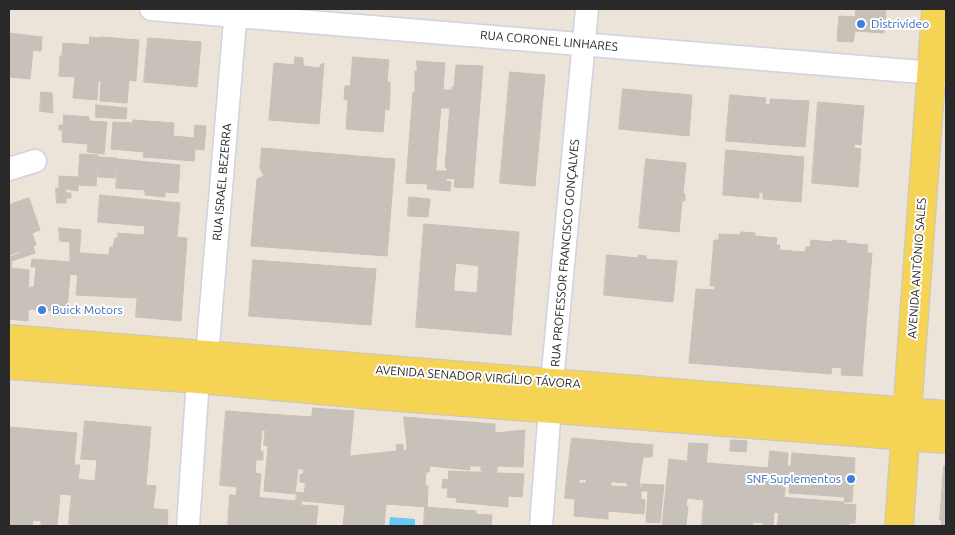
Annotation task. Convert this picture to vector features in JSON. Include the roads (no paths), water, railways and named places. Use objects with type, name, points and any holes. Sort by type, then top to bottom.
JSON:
[{"type":"main road","name":"AVENIDA ANTÔNIO SALES","points":[[899,526],[906,424],[939,74],[936,9]]},
{"type":"main road","name":"AVENIDA SENADOR VIRGÍLIO TÁVORA","points":[[9,339],[384,396],[551,395],[906,424],[946,439]]},
{"type":"main road","name":"AVENIDA SENADOR VIRGÍLIO TÁVORA","points":[[9,365],[202,368]]},
{"type":"main road","name":"AVENIDA SENADOR VIRGÍLIO TÁVORA","points":[[906,424],[946,415]]},
{"type":"street","name":"RUA CORONEL LINHARES","points":[[151,9],[236,12],[939,74]]},
{"type":"street","name":"RUA PROFESSOR FRANCISCO GONÇALVES","points":[[541,526],[551,395],[587,9]]},
{"type":"street","name":"RUA ISRAEL BEZERRA","points":[[188,526],[236,12]]},
{"type":"street","points":[[9,169],[35,161]]},
{"type":"water","points":[[390,517],[415,519],[415,526],[389,526]]},
{"type":"place","name":"Distrivídeo","points":[[861,24]]},
{"type":"place","name":"Buick Motors","points":[[42,310]]},
{"type":"place","name":"SNF Suplementos","points":[[851,479]]}]
